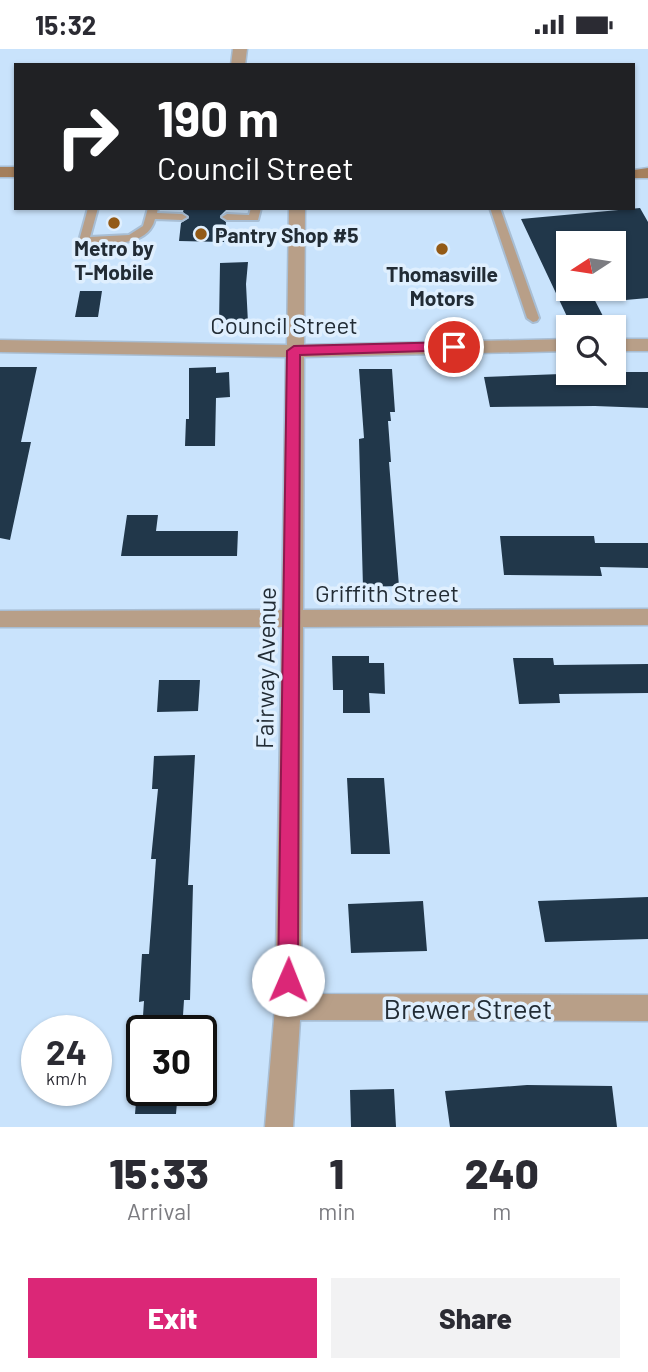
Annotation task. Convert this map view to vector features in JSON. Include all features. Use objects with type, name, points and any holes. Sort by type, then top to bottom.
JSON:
[{"type":"street","name":"Fairway Avenue","points":[[279,1127],[288,1007],[297,210]]},
{"type":"street","name":"Council Street","points":[[0,346],[294,351],[556,345]]},
{"type":"street","points":[[626,345],[648,345]]},
{"type":"street","name":"Griffith Street","points":[[0,618],[648,617]]},
{"type":"street","name":"Brewer Street","points":[[288,1007],[648,1008]]},
{"type":"lane","points":[[92,210],[84,241],[132,238],[148,228],[152,212],[182,217]]},
{"type":"lane","points":[[227,217],[254,218],[256,210]]},
{"type":"lane","points":[[496,210],[533,318]]},
{"type":"building","points":[[640,208],[648,222],[648,298],[626,300],[626,231],[556,231],[556,293],[521,219]]},
{"type":"building","points":[[226,210],[220,216],[226,222],[224,242],[179,241],[181,223],[189,218],[183,212]]},
{"type":"building","points":[[248,262],[248,323],[219,325],[220,263]]},
{"type":"building","points":[[80,291],[102,291],[98,317],[75,317]]},
{"type":"building","points":[[560,301],[595,301],[602,315],[566,315]]},
{"type":"building","points":[[0,367],[37,367],[21,442],[31,442],[10,540],[0,538]]},
{"type":"building","points":[[216,367],[216,373],[229,372],[230,397],[216,398],[215,446],[185,446],[186,419],[189,419],[189,368]]},
{"type":"building","points":[[359,369],[392,369],[395,412],[390,412],[391,421],[388,421],[389,462],[399,586],[363,587],[359,439],[364,438]]},
{"type":"building","points":[[626,372],[648,372],[648,408],[490,407],[484,377],[556,374],[556,385],[626,385]]},
{"type":"building","points":[[127,515],[158,515],[156,531],[238,531],[237,556],[121,556]]},
{"type":"building","points":[[500,536],[594,536],[595,543],[648,543],[648,568],[600,567],[602,576],[504,575]]},
{"type":"building","points":[[332,656],[369,656],[369,663],[384,663],[385,694],[369,693],[370,713],[343,713],[343,690],[333,690]]},
{"type":"building","points":[[513,658],[553,658],[554,665],[648,664],[648,693],[559,694],[560,703],[519,704]]},
{"type":"building","points":[[159,680],[200,680],[198,711],[157,712]]},
{"type":"building","points":[[195,755],[188,885],[193,885],[190,1000],[184,1000],[183,1015],[143,1015],[144,1001],[139,1002],[142,954],[149,954],[156,859],[151,859],[158,789],[152,789],[154,756]]},
{"type":"building","points":[[347,778],[384,778],[390,854],[351,854]]},
{"type":"building","points":[[648,897],[648,939],[545,942],[538,901]]},
{"type":"building","points":[[423,901],[427,951],[351,953],[348,904]]},
{"type":"building","points":[[527,1085],[612,1086],[617,1127],[450,1127],[445,1091]]},
{"type":"building","points":[[394,1089],[396,1127],[351,1127],[350,1090]]},
{"type":"building","points":[[136,1106],[177,1106],[176,1114],[135,1114]]},
{"type":"place","name":"Metro by T-Mobile","points":[[114,223]]},
{"type":"place","name":"Pantry Shop #5","points":[[201,234]]},
{"type":"place","name":"Thomasville Motors","points":[[442,249]]},
{"type":"route","points":[[288,980],[294,351],[454,347]]}]
